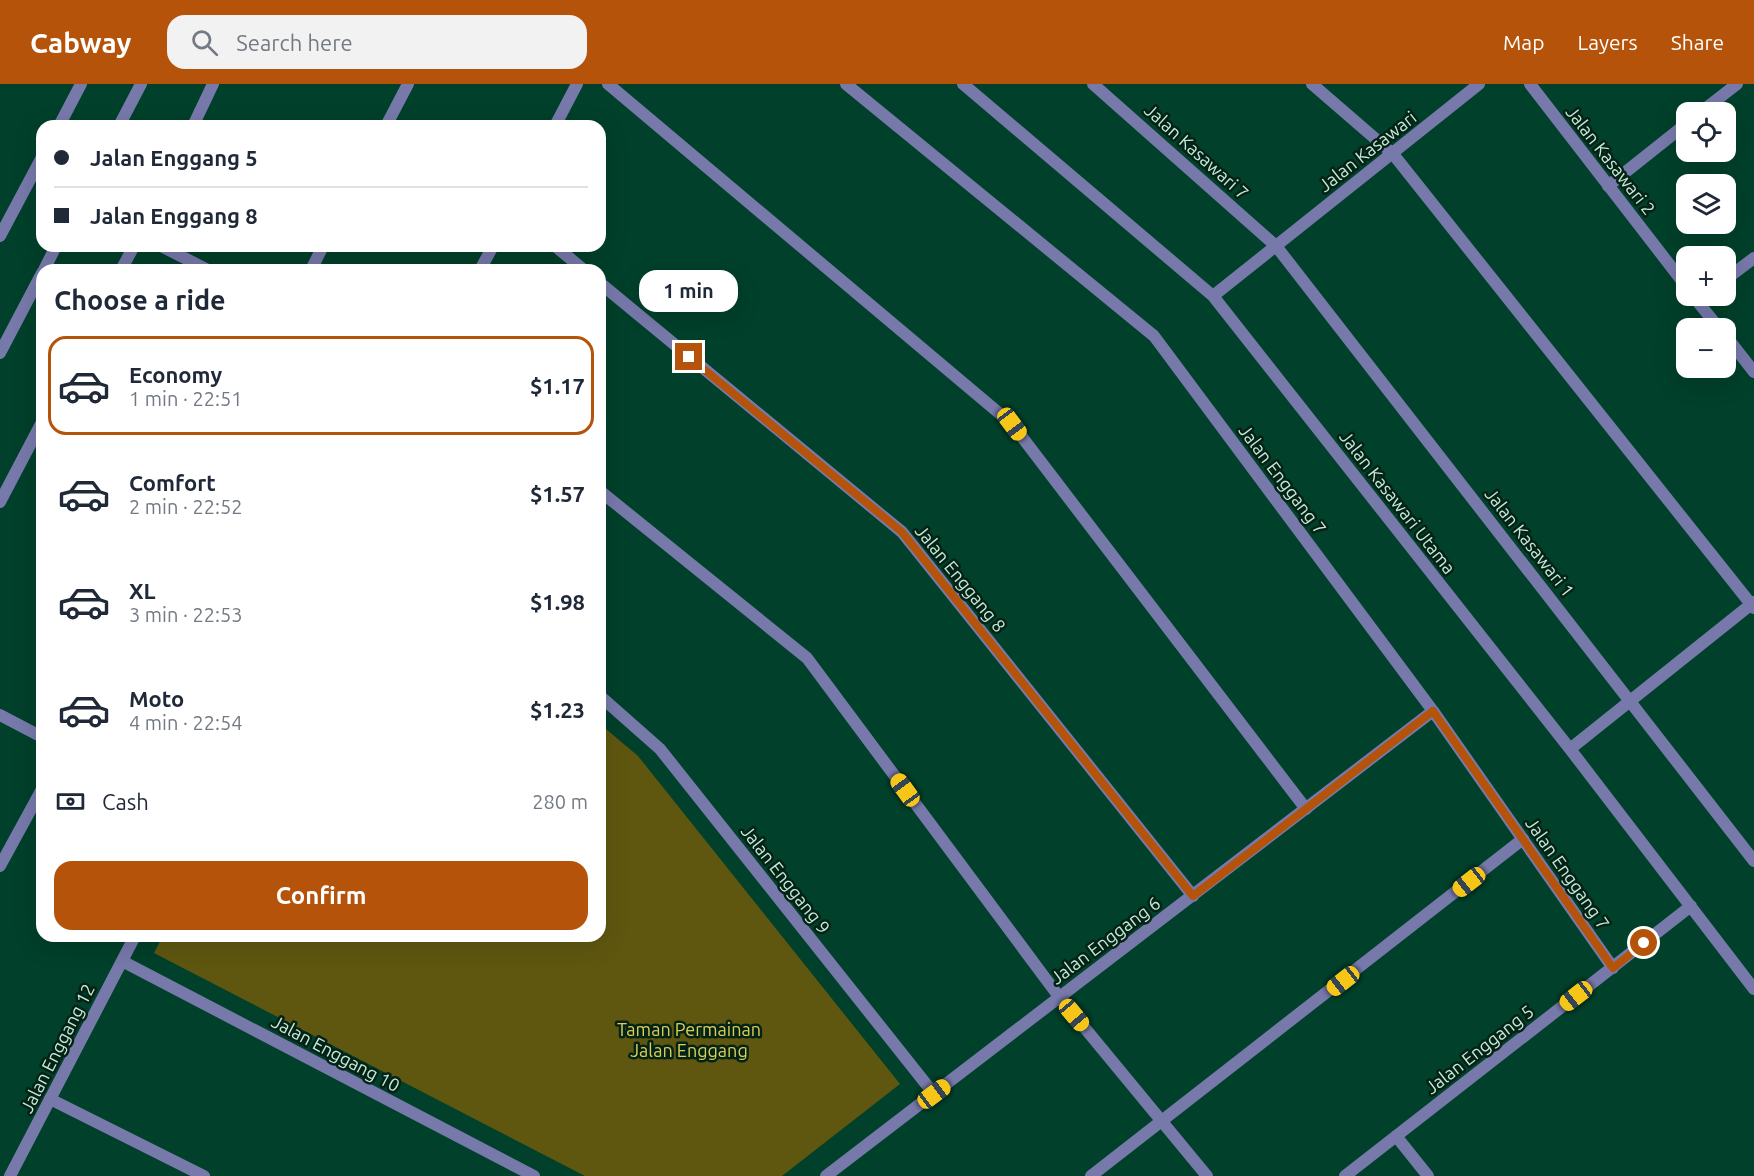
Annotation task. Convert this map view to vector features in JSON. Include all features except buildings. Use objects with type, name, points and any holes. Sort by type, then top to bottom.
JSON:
[{"type":"street","points":[[62,120],[81,84]]},
{"type":"street","points":[[122,120],[141,84]]},
{"type":"street","points":[[196,120],[213,84]]},
{"type":"street","points":[[389,120],[408,84]]},
{"type":"street","points":[[558,120],[577,84]]},
{"type":"street","points":[[608,84],[1012,424],[1306,809]]},
{"type":"street","name":"Jalan Enggang 7","points":[[846,84],[1154,336],[1433,711],[1613,968]]},
{"type":"street","name":"Jalan Kasawari Utama","points":[[963,84],[1213,297],[1570,749],[1754,989]]},
{"type":"street","name":"Jalan Kasawari 7","points":[[1093,84],[1276,246]]},
{"type":"street","points":[[1311,84],[1393,154],[1753,605],[1570,749]]},
{"type":"street","name":"Jalan Kasawari","points":[[1213,297],[1479,84]]},
{"type":"street","name":"Jalan Kasawari 2","points":[[1530,84],[1676,273]]},
{"type":"street","points":[[1714,102],[1737,84]]},
{"type":"street","points":[[1608,186],[1676,132]]},
{"type":"street","points":[[0,236],[36,168]]},
{"type":"street","name":"Jalan Kasawari 1","points":[[1276,246],[1754,861]]},
{"type":"street","points":[[173,252],[196,264]]},
{"type":"street","points":[[562,252],[577,264]]},
{"type":"street","points":[[1736,272],[1754,258]]},
{"type":"street","points":[[0,353],[36,285]]},
{"type":"street","name":"Jalan Enggang 8","points":[[606,288],[902,532],[1193,896]]},
{"type":"street","points":[[1736,349],[1754,372]]},
{"type":"street","points":[[0,502],[36,433]]},
{"type":"street","points":[[606,496],[807,657],[1060,998],[1207,1176]]},
{"type":"street","name":"Jalan Enggang 9","points":[[606,701],[660,749],[934,1094]]},
{"type":"street","name":"Jalan Enggang 6","points":[[826,1176],[1433,711]]},
{"type":"street","points":[[0,715],[36,734]]},
{"type":"street","points":[[0,866],[36,800]]},
{"type":"street","points":[[1091,1176],[1523,839]]},
{"type":"street","name":"Jalan Enggang 5","points":[[1345,1176],[1691,906]]},
{"type":"street","name":"Jalan Enggang 12","points":[[10,1176],[132,942]]},
{"type":"street","name":"Jalan Enggang 10","points":[[122,961],[534,1176]]},
{"type":"street","points":[[50,1100],[204,1176]]},
{"type":"street","points":[[1396,1136],[1428,1176]]},
{"type":"green space","name":"Taman Permainan Jalan Enggang","points":[[606,729],[638,756],[900,1084],[782,1176],[585,1176],[154,953],[160,942],[606,942]]},
{"type":"route","points":[[689,357],[902,532],[1193,896],[1433,711],[1613,968],[1644,943]]}]
